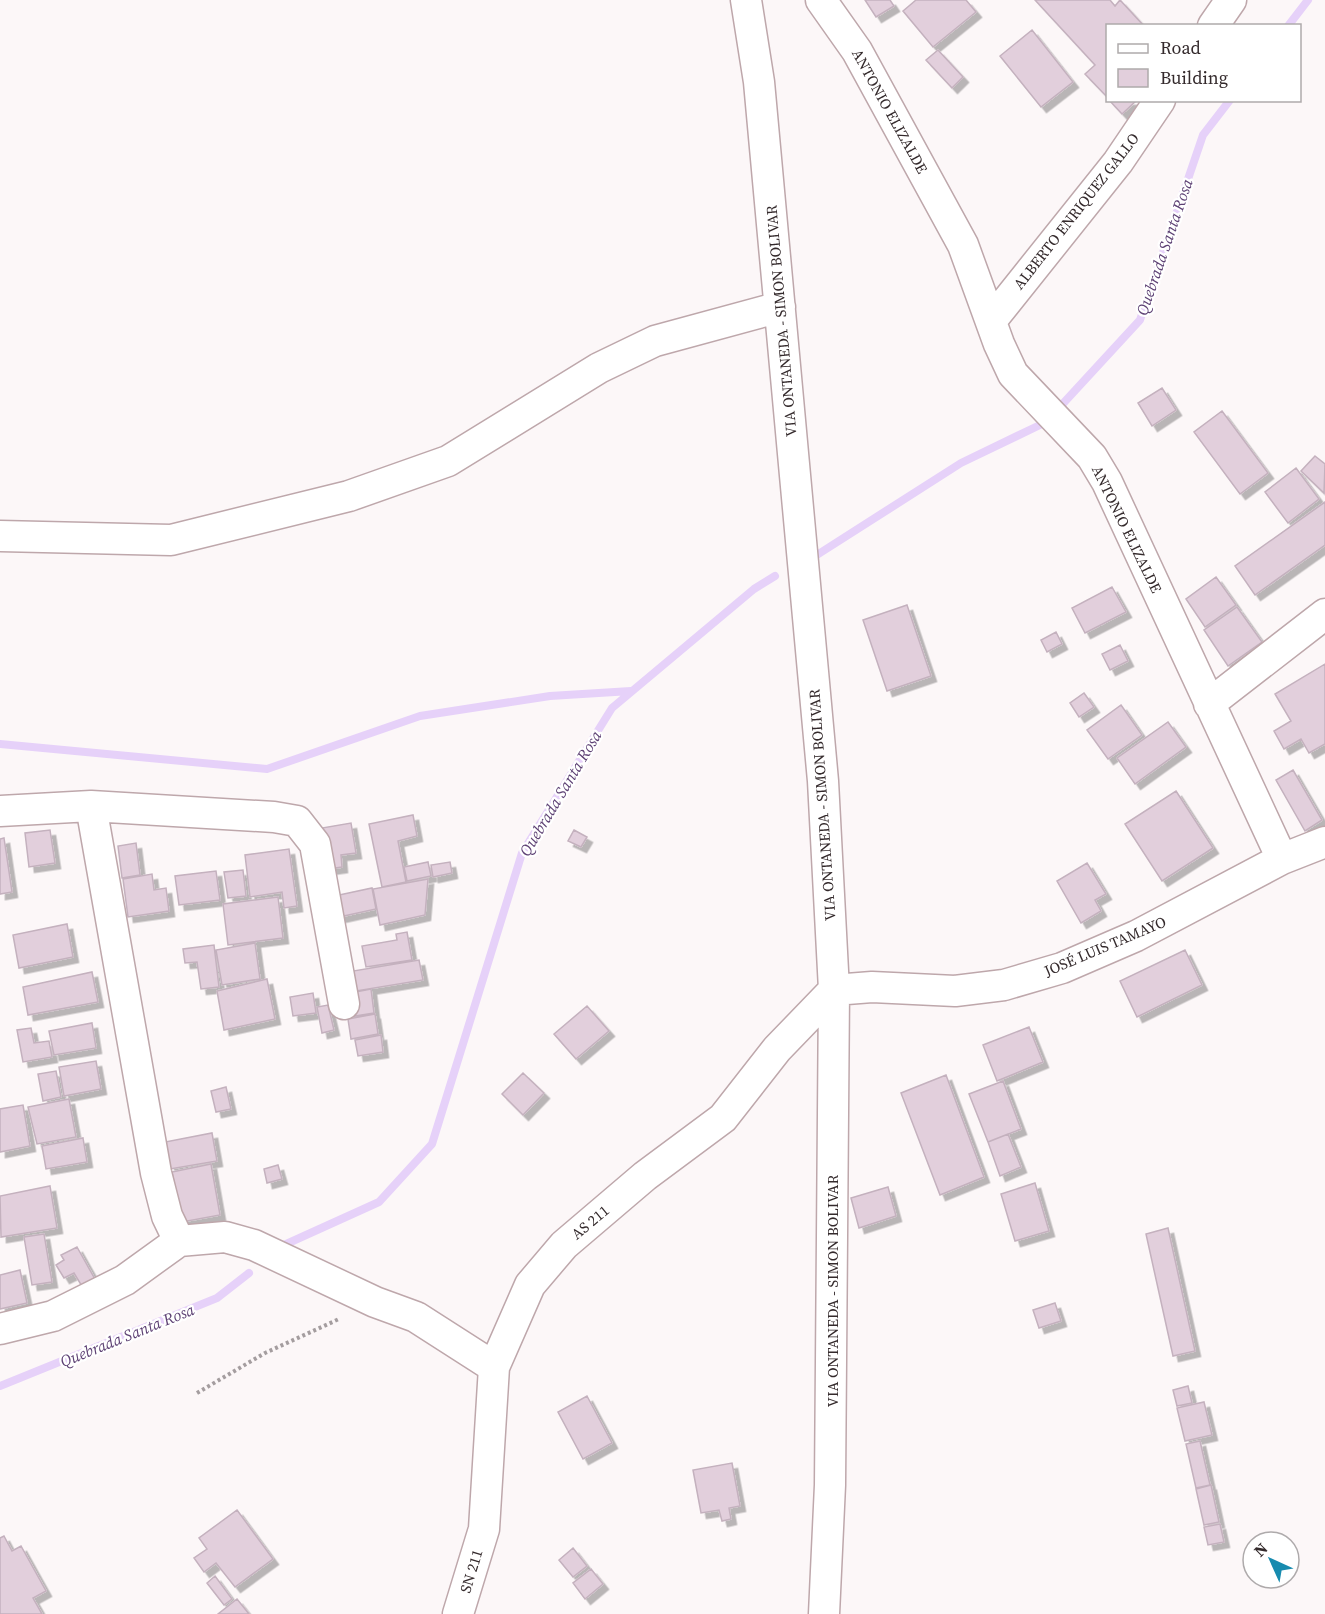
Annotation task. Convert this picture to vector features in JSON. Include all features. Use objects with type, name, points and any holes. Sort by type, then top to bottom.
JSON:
[{"type":"street","name":"VIA ONTANEDA - SIMON BOLIVAR","points":[[746,0],[759,82],[823,781],[834,990],[830,1485],[824,1614]]},
{"type":"street","name":"ANTONIO ELIZALDE","points":[[821,0],[857,51],[963,245],[1013,374],[1092,457],[1107,482],[1282,859]]},
{"type":"street","points":[[1214,24],[1231,0]]},
{"type":"street","name":"ALBERTO ENRIQUEZ GALLO","points":[[991,321],[1118,162],[1159,102]]},
{"type":"street","points":[[0,536],[171,540],[349,496],[448,461],[599,368],[655,341],[780,307]]},
{"type":"street","points":[[1209,704],[1325,614]]},
{"type":"street","points":[[0,811],[91,806],[274,817],[297,821],[315,844],[344,1004]]},
{"type":"street","points":[[91,806],[156,1173],[167,1216],[179,1242]]},
{"type":"street","name":"JOSÉ LUIS TAMAYO","points":[[834,990],[872,987],[955,991],[1004,985],[1062,968],[1136,936],[1282,859],[1325,843]]},
{"type":"street","name":"AS 211","points":[[484,1529],[494,1367],[530,1286],[564,1245],[645,1176],[723,1118],[777,1049],[834,990]]},
{"type":"street","points":[[0,1329],[53,1316],[105,1291],[126,1280],[179,1242],[225,1237],[254,1245],[375,1302],[416,1317],[494,1367]]},
{"type":"street","name":"SN 211","points":[[458,1614],[484,1529]]},
{"type":"path","points":[[197,1393],[265,1353],[348,1314]]},
{"type":"building","points":[[865,0],[890,0],[894,6],[876,17]]},
{"type":"building","points":[[916,0],[966,0],[976,12],[933,47],[903,11]]},
{"type":"building","points":[[1035,0],[1110,0],[1115,6],[1120,0],[1142,24],[1106,24],[1106,96],[1085,74],[1095,65]]},
{"type":"building","points":[[1032,30],[1073,82],[1041,107],[1000,56]]},
{"type":"building","points":[[938,50],[963,77],[952,88],[926,60]]},
{"type":"building","points":[[1111,102],[1135,102],[1122,114]]},
{"type":"building","points":[[1162,388],[1176,410],[1152,426],[1138,403]]},
{"type":"building","points":[[1222,411],[1268,473],[1240,494],[1194,432]]},
{"type":"building","points":[[1315,456],[1325,464],[1324,493],[1301,471]]},
{"type":"building","points":[[1296,468],[1319,499],[1288,523],[1265,492]]},
{"type":"building","points":[[1325,502],[1325,545],[1255,595],[1235,566]]},
{"type":"building","points":[[1216,577],[1236,605],[1205,627],[1186,599]]},
{"type":"building","points":[[1112,587],[1126,612],[1085,633],[1072,608]]},
{"type":"building","points":[[907,605],[931,676],[887,691],[863,620]]},
{"type":"building","points":[[1237,607],[1262,642],[1228,666],[1204,630]]},
{"type":"building","points":[[1056,632],[1062,644],[1047,652],[1041,640]]},
{"type":"building","points":[[1120,645],[1128,661],[1110,670],[1102,654]]},
{"type":"building","points":[[1325,664],[1325,744],[1309,753],[1301,739],[1284,749],[1274,731],[1291,721],[1275,694]]},
{"type":"building","points":[[1084,693],[1094,707],[1079,717],[1070,703]]},
{"type":"building","points":[[1121,705],[1142,735],[1108,759],[1087,730]]},
{"type":"building","points":[[1168,722],[1186,747],[1135,784],[1117,758]]},
{"type":"building","points":[[1293,770],[1322,820],[1305,831],[1276,780]]},
{"type":"building","points":[[1176,791],[1213,848],[1162,881],[1125,824]]},
{"type":"building","points":[[413,815],[417,836],[398,841],[406,882],[382,887],[369,824]]},
{"type":"building","points":[[351,823],[356,853],[341,855],[342,867],[322,870],[316,829]]},
{"type":"building","points":[[50,830],[55,863],[29,867],[25,833]]},
{"type":"building","points":[[574,830],[587,837],[581,847],[568,841]]},
{"type":"building","points":[[4,838],[12,892],[0,894],[0,839]]},
{"type":"building","points":[[136,843],[140,875],[122,878],[118,846]]},
{"type":"building","points":[[289,849],[297,906],[284,908],[282,892],[250,897],[245,855]]},
{"type":"building","points":[[428,862],[431,876],[407,881],[404,867]]},
{"type":"building","points":[[450,862],[452,873],[433,877],[431,865]]},
{"type":"building","points":[[1087,863],[1106,894],[1095,900],[1101,911],[1081,923],[1057,881]]},
{"type":"building","points":[[243,870],[246,896],[228,898],[224,872]]},
{"type":"building","points":[[216,871],[220,900],[179,905],[175,876]]},
{"type":"building","points":[[152,874],[154,890],[166,888],[169,911],[128,917],[123,879]]},
{"type":"building","points":[[428,879],[425,915],[380,925],[373,889]]},
{"type":"building","points":[[372,888],[376,909],[330,919],[325,898]]},
{"type":"building","points":[[278,897],[283,938],[228,945],[223,904]]},
{"type":"building","points":[[67,924],[73,957],[19,968],[13,935]]},
{"type":"building","points":[[407,932],[412,960],[366,967],[362,946],[397,940],[396,934]]},
{"type":"building","points":[[255,943],[260,979],[222,985],[216,950]]},
{"type":"building","points":[[214,945],[219,987],[201,989],[197,962],[185,963],[183,949]]},
{"type":"building","points":[[1185,950],[1202,985],[1137,1017],[1120,981]]},
{"type":"building","points":[[419,960],[423,980],[344,993],[341,973]]},
{"type":"building","points":[[92,972],[98,1002],[28,1015],[23,987]]},
{"type":"building","points":[[267,979],[275,1019],[224,1030],[217,991]]},
{"type":"building","points":[[371,989],[374,1013],[349,1017],[345,994]]},
{"type":"building","points":[[313,993],[316,1013],[293,1016],[290,997]]},
{"type":"building","points":[[328,1005],[334,1030],[322,1033],[317,1007]]},
{"type":"building","points":[[587,1006],[609,1031],[576,1059],[554,1034]]},
{"type":"building","points":[[375,1014],[378,1034],[351,1039],[348,1019]]},
{"type":"building","points":[[92,1023],[96,1048],[54,1055],[49,1031]]},
{"type":"building","points":[[1029,1027],[1043,1062],[997,1081],[983,1045]]},
{"type":"building","points":[[31,1028],[34,1043],[49,1041],[52,1057],[23,1062],[17,1030]]},
{"type":"building","points":[[381,1035],[383,1052],[358,1056],[355,1040]]},
{"type":"building","points":[[96,1061],[101,1089],[64,1096],[59,1067]]},
{"type":"building","points":[[56,1071],[61,1097],[43,1101],[38,1074]]},
{"type":"building","points":[[523,1073],[544,1093],[523,1115],[502,1094]]},
{"type":"building","points":[[946,1075],[984,1177],[940,1195],[901,1093]]},
{"type":"building","points":[[1003,1081],[1021,1129],[988,1142],[969,1094]]},
{"type":"building","points":[[226,1087],[231,1109],[216,1112],[211,1091]]},
{"type":"building","points":[[69,1099],[76,1137],[37,1144],[28,1107]]},
{"type":"building","points":[[23,1105],[30,1146],[0,1152],[0,1109]]},
{"type":"building","points":[[212,1133],[217,1161],[170,1169],[165,1142]]},
{"type":"building","points":[[1008,1134],[1021,1167],[1000,1176],[988,1142]]},
{"type":"building","points":[[83,1138],[87,1162],[46,1169],[42,1146]]},
{"type":"building","points":[[211,1164],[220,1215],[182,1222],[172,1172]]},
{"type":"building","points":[[278,1165],[282,1179],[267,1183],[264,1169]]},
{"type":"building","points":[[1035,1183],[1049,1231],[1015,1241],[1001,1194]]},
{"type":"building","points":[[50,1186],[57,1228],[1,1237],[0,1196]]},
{"type":"building","points":[[888,1187],[896,1216],[859,1228],[851,1198]]},
{"type":"building","points":[[1168,1228],[1195,1351],[1173,1356],[1146,1234]]},
{"type":"building","points":[[44,1234],[52,1282],[32,1285],[24,1237]]},
{"type":"building","points":[[77,1247],[96,1281],[83,1288],[74,1273],[64,1278],[56,1265],[64,1260],[61,1255]]},
{"type":"building","points":[[20,1270],[27,1303],[0,1309],[0,1275]]},
{"type":"building","points":[[1055,1303],[1061,1321],[1039,1328],[1033,1310]]},
{"type":"building","points":[[1188,1386],[1192,1403],[1177,1406],[1173,1390]]},
{"type":"building","points":[[587,1396],[612,1443],[583,1459],[558,1412]]},
{"type":"building","points":[[1204,1402],[1212,1435],[1185,1441],[1177,1408]]},
{"type":"building","points":[[1200,1441],[1210,1485],[1196,1488],[1186,1444]]},
{"type":"building","points":[[732,1463],[740,1506],[729,1508],[731,1519],[722,1521],[719,1510],[701,1513],[693,1470]]},
{"type":"building","points":[[1211,1485],[1219,1522],[1204,1525],[1196,1489]]},
{"type":"building","points":[[237,1510],[273,1559],[235,1587],[216,1563],[204,1572],[194,1558],[207,1549],[199,1538]]},
{"type":"building","points":[[1220,1524],[1224,1542],[1208,1545],[1204,1527]]},
{"type":"building","points":[[4,1536],[12,1551],[21,1546],[46,1591],[33,1598],[42,1614],[0,1614],[0,1538]]},
{"type":"building","points":[[573,1548],[587,1566],[573,1577],[559,1560]]},
{"type":"building","points":[[591,1569],[603,1584],[585,1599],[573,1583]]},
{"type":"building","points":[[215,1576],[232,1599],[224,1605],[207,1583]]},
{"type":"building","points":[[237,1599],[249,1614],[218,1614]]},
{"type":"waterway","name":"Quebrada Santa Rosa","points":[[1290,24],[1308,0]]},
{"type":"waterway","name":"Quebrada Santa Rosa","points":[[1058,409],[1140,320],[1203,135],[1228,102]]},
{"type":"waterway","points":[[809,560],[961,463],[1042,424]]},
{"type":"waterway","name":"Quebrada Santa Rosa","points":[[284,1245],[379,1202],[432,1144],[522,853],[612,708],[754,589],[775,576]]},
{"type":"waterway","points":[[0,744],[267,769],[420,716],[550,696],[631,691]]},
{"type":"waterway","name":"Quebrada Santa Rosa","points":[[0,1386],[217,1298],[249,1273]]}]
